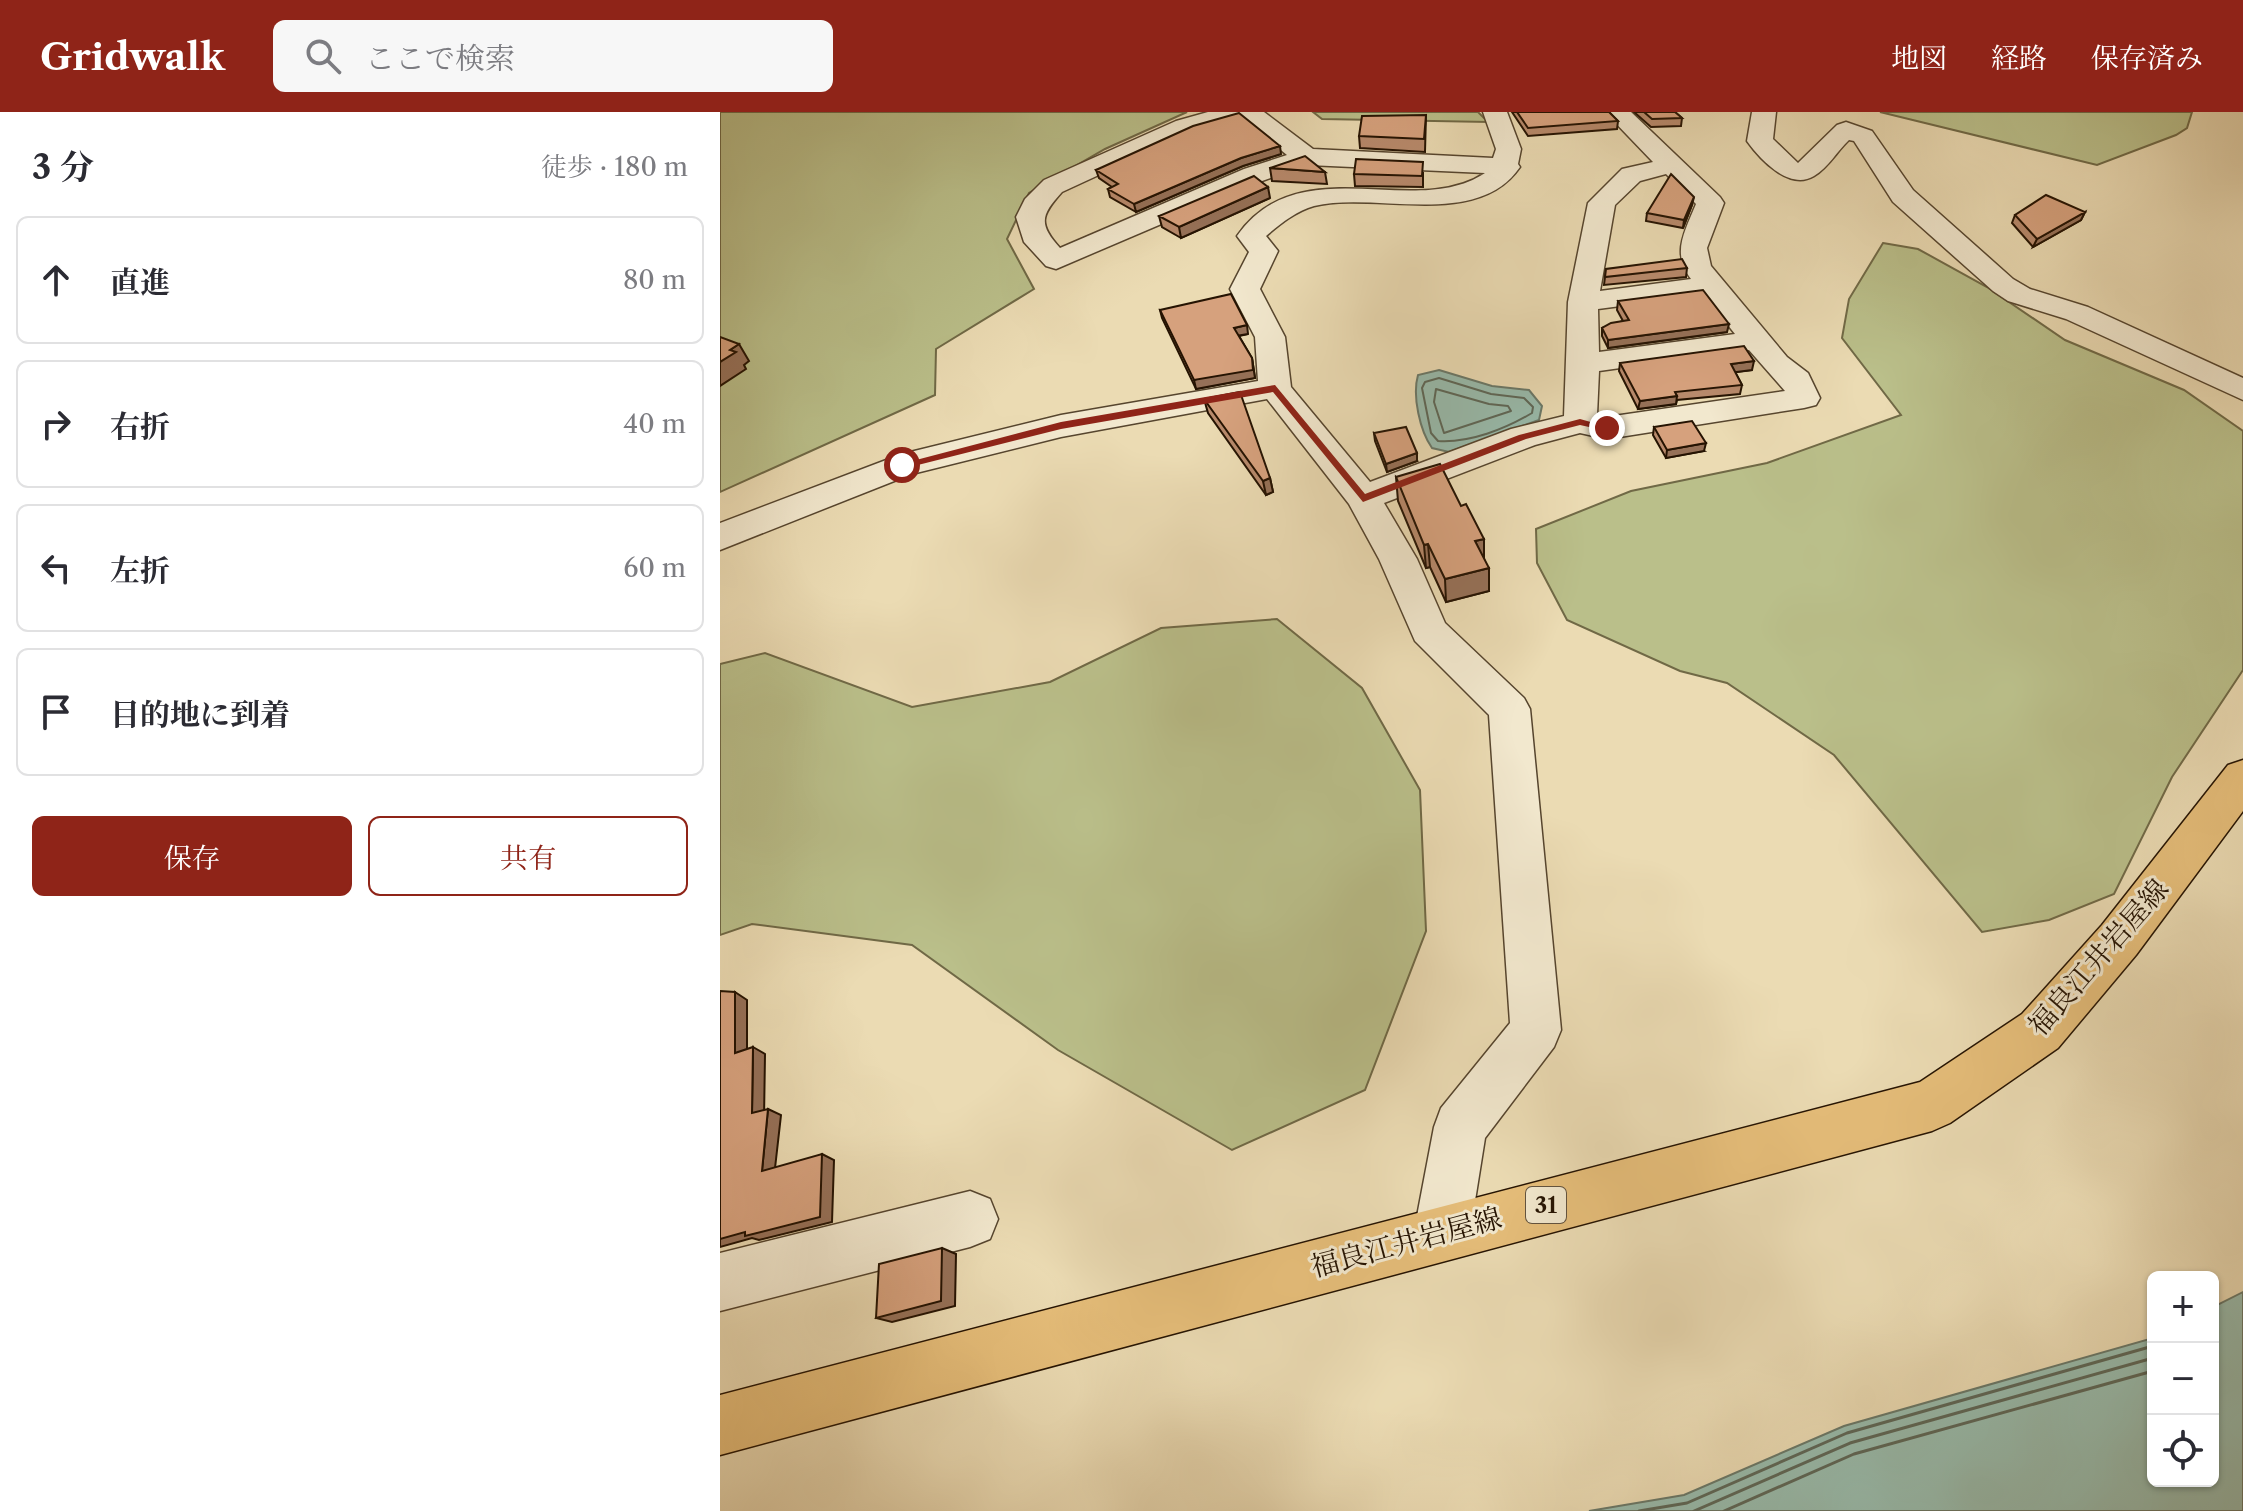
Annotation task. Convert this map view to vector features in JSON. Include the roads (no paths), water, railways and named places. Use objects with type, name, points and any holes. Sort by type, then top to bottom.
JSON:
[{"type":"main road","name":"福良江井岩屋線","points":[[720,1425],[1932,1105],[2040,1031],[2119,940],[2243,778]]},
{"type":"street","points":[[1236,112],[1185,126],[1053,186],[1035,205],[1030,217],[1034,236],[1056,260],[1253,175],[1306,157],[1507,167]]},
{"type":"street","points":[[1249,112],[1306,157]]},
{"type":"street","points":[[1442,1232],[1460,1127],[1536,1030],[1509,709],[1429,631],[1398,559],[1363,498],[1275,388],[1270,337],[1245,289],[1264,251],[1251,236],[1268,218],[1313,198],[1426,198],[1473,190],[1497,180],[1507,167],[1511,152],[1505,129],[1495,112]]},
{"type":"street","points":[[1363,498],[1523,437],[1580,422],[1607,428],[1804,398],[1797,380],[1776,364],[1697,267],[1693,248],[1710,203],[1617,112]]},
{"type":"street","points":[[1764,112],[1760,141],[1788,169],[1803,172],[1822,158],[1835,137],[1846,130],[1863,136],[1903,196],[2003,285],[2019,295],[2077,313],[2243,390]]},
{"type":"street","points":[[1580,422],[1584,364],[1583,302],[1602,203],[1631,175],[1671,165]]},
{"type":"street","points":[[1583,302],[1710,285]]},
{"type":"street","points":[[1584,364],[1756,340]]},
{"type":"street","points":[[720,537],[902,465],[1061,426],[1275,388]]},
{"type":"street","points":[[720,1282],[970,1219]]},
{"type":"water","points":[[1439,370],[1492,386],[1529,390],[1542,406],[1539,420],[1449,452],[1432,448],[1418,413],[1416,383],[1418,375]]},
{"type":"water","points":[[2243,1292],[2243,1511],[1589,1511],[1684,1495],[1844,1426],[2147,1340],[2147,1487],[2219,1487],[2219,1304]]}]
